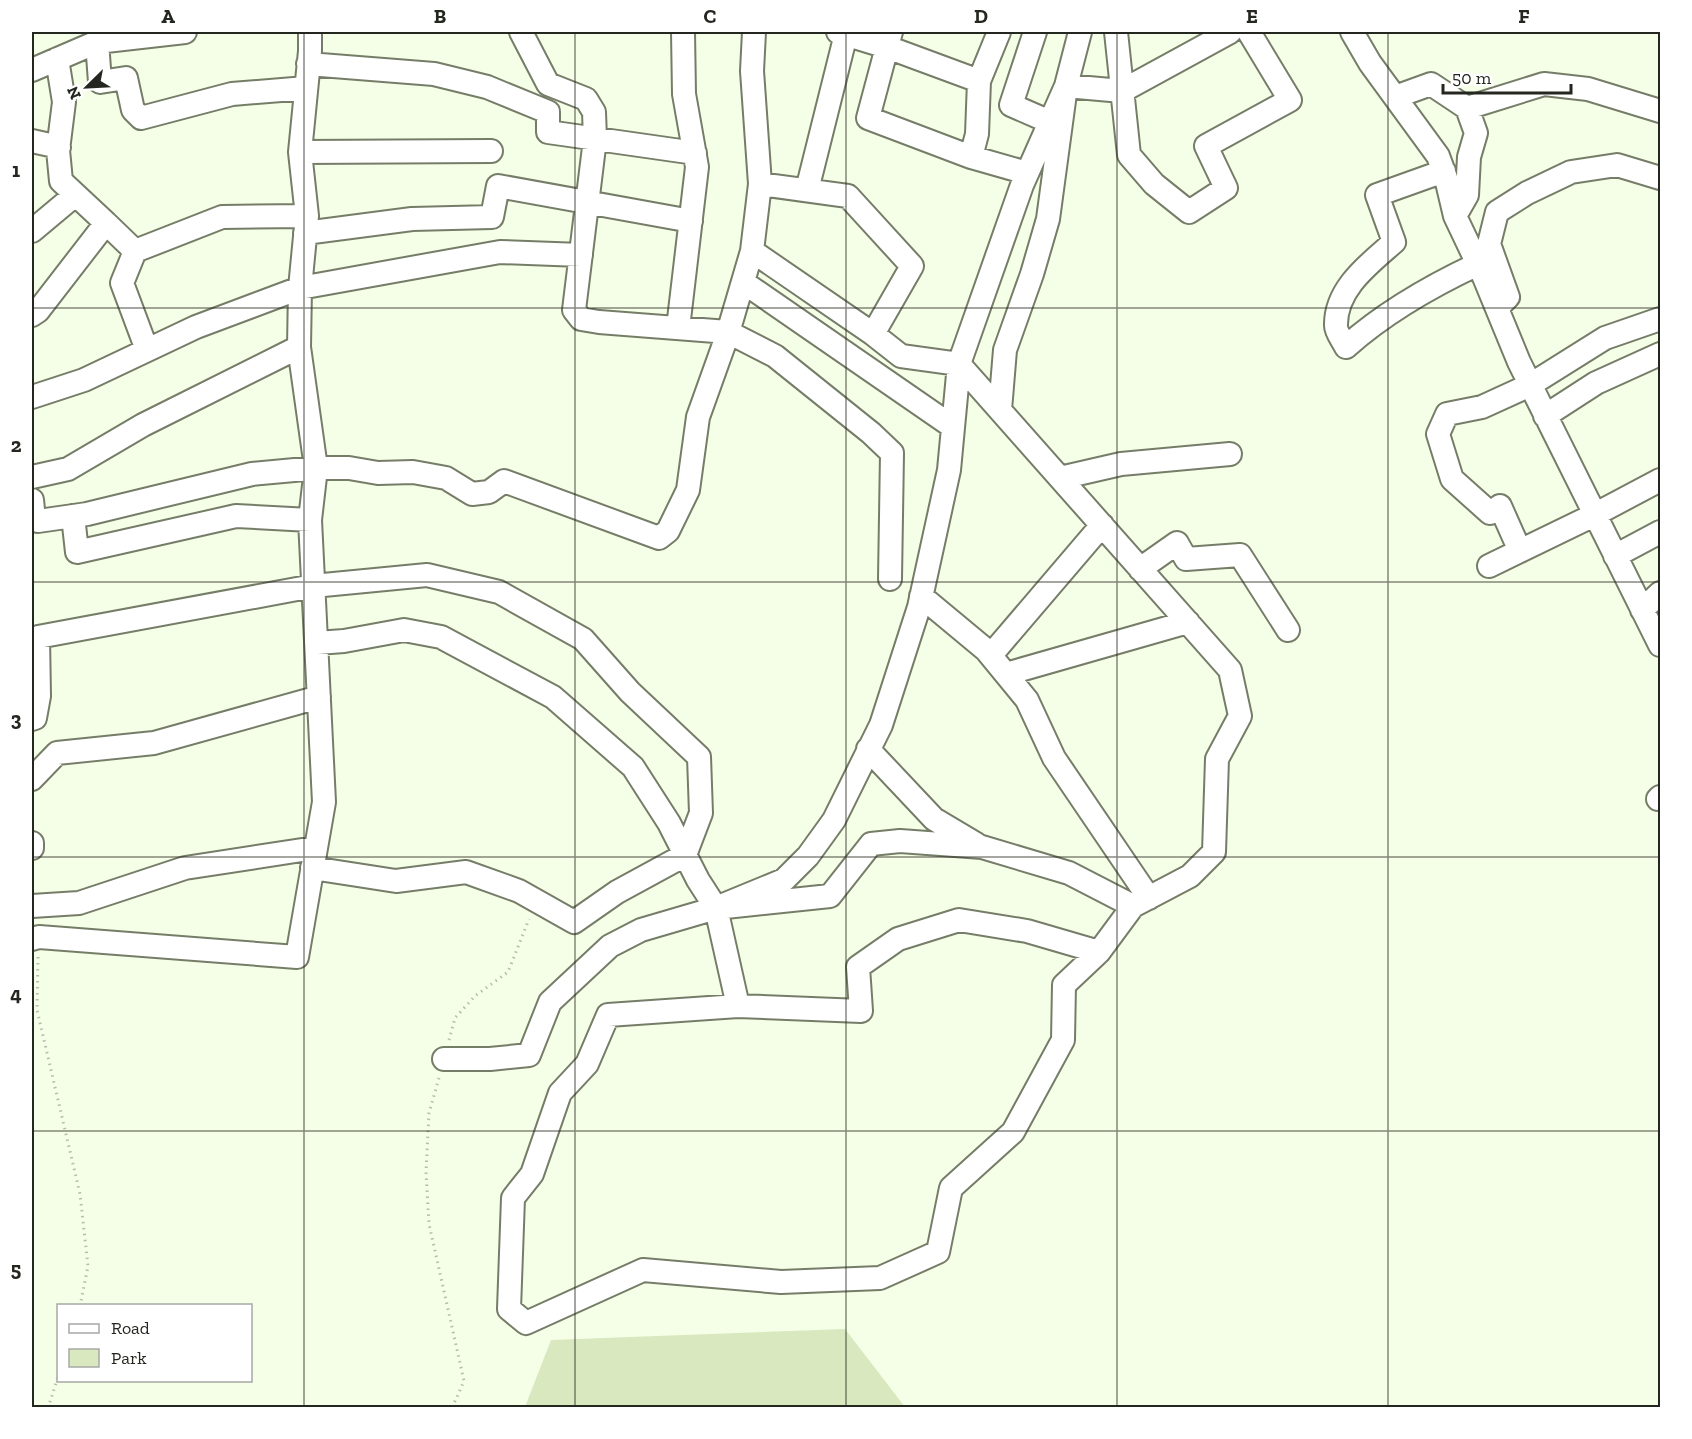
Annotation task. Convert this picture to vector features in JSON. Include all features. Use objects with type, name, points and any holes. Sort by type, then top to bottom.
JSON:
[{"type":"street","points":[[32,70],[97,42],[185,32]]},
{"type":"street","points":[[35,938],[297,957],[324,802],[310,520],[316,468],[299,347],[300,288],[306,224],[300,152],[310,32]]},
{"type":"street","points":[[520,32],[548,84],[586,99],[594,112],[595,139],[574,310],[580,319],[728,332],[775,356],[871,433],[892,453],[890,579]]},
{"type":"street","points":[[678,328],[697,167],[684,94],[683,32]]},
{"type":"street","points":[[32,509],[38,521],[73,516],[165,496],[252,474],[316,468],[349,468],[378,473],[413,472],[446,478],[472,494],[489,492],[504,481],[659,538],[668,531],[688,490],[698,417],[728,332],[752,251],[760,184],[752,71],[754,32]]},
{"type":"street","points":[[971,157],[977,134],[979,81],[999,32]]},
{"type":"street","points":[[1035,32],[1011,105],[1050,122]]},
{"type":"street","points":[[1000,410],[1005,350],[1032,274],[1048,219],[1065,87],[1080,32]]},
{"type":"street","points":[[1116,32],[1128,155],[1154,184],[1189,212],[1226,188],[1206,146],[1290,100],[1249,32]]},
{"type":"street","points":[[1065,87],[1122,90],[1230,32]]},
{"type":"street","points":[[1352,32],[1370,63],[1438,156],[1455,216],[1530,385],[1660,645]]},
{"type":"street","points":[[807,190],[842,33],[889,39],[979,81]]},
{"type":"street","points":[[889,39],[868,118],[971,157],[1027,173]]},
{"type":"street","points":[[97,42],[100,82],[126,78],[133,110],[141,118],[232,94],[306,88]]},
{"type":"street","points":[[57,59],[64,102],[59,147],[61,181],[135,251]]},
{"type":"street","points":[[308,64],[435,74],[487,87],[548,112],[548,132],[695,153]]},
{"type":"street","points":[[1395,97],[1431,84],[1467,108],[1476,133],[1469,157],[1467,195],[1455,216]]},
{"type":"street","points":[[1467,108],[1544,84],[1588,89],[1660,111]]},
{"type":"street","points":[[444,1059],[529,1056],[550,1002],[610,946],[641,930],[716,908],[784,880],[808,856],[834,820],[881,725],[921,596],[949,470],[959,364],[1027,173],[1065,87]]},
{"type":"street","points":[[32,141],[59,147]]},
{"type":"street","points":[[300,152],[491,151]]},
{"type":"street","points":[[1497,308],[1508,297],[1489,244],[1497,212],[1527,193],[1571,172],[1617,165],[1660,178]]},
{"type":"street","points":[[1444,171],[1377,195],[1394,242],[1360,272],[1341,299],[1335,327],[1346,347],[1371,325],[1449,278],[1478,264]]},
{"type":"street","points":[[760,184],[848,196],[912,266],[873,334]]},
{"type":"street","points":[[147,350],[122,283],[135,251],[222,217],[306,224],[492,217],[498,186],[691,221]]},
{"type":"street","points":[[32,231],[75,195]]},
{"type":"street","points":[[32,315],[38,311],[106,223]]},
{"type":"street","points":[[752,251],[873,334],[901,356],[959,364],[1230,670],[1240,716],[1217,759],[1214,852],[1190,876],[1141,902],[1099,952],[1064,986],[1063,1040],[1013,1131],[951,1188],[938,1252],[880,1278],[781,1282],[643,1270],[526,1323],[509,1309],[513,1198],[532,1174],[560,1093],[587,1064],[608,1014],[738,1006],[861,1011],[858,967],[898,939],[959,920],[1027,931],[1099,952]]},
{"type":"street","points":[[32,397],[84,380],[196,327],[300,288],[500,252],[581,255]]},
{"type":"street","points":[[743,282],[953,427]]},
{"type":"street","points":[[1520,551],[1500,506],[1490,513],[1452,478],[1438,434],[1446,414],[1482,407],[1530,385],[1605,338],[1660,319]]},
{"type":"street","points":[[32,477],[68,470],[143,425],[299,347]]},
{"type":"street","points":[[1545,416],[1596,383],[1660,354]]},
{"type":"street","points":[[1060,478],[1121,464],[1230,454]]},
{"type":"street","points":[[1489,566],[1660,480]]},
{"type":"street","points":[[73,516],[77,552],[236,516],[310,520]]},
{"type":"street","points":[[991,655],[1102,525]]},
{"type":"street","points":[[1615,556],[1660,532]]},
{"type":"street","points":[[1140,569],[1177,543],[1186,559],[1240,555],[1288,630]]},
{"type":"street","points":[[32,906],[80,903],[185,868],[314,858],[396,881],[466,872],[519,891],[574,922],[617,892],[685,855],[701,813],[699,757],[630,692],[583,639],[499,592],[427,575],[313,586],[38,637],[39,696],[33,720]]},
{"type":"street","points":[[1642,610],[1660,593]]},
{"type":"street","points":[[921,596],[991,655],[1027,700],[1054,758],[1141,902]]},
{"type":"street","points":[[1006,674],[1188,622]]},
{"type":"street","points":[[317,643],[352,640],[404,630],[441,637],[553,697],[633,767],[669,824],[716,908],[738,1006]]},
{"type":"street","points":[[32,778],[57,753],[154,743],[319,697]]},
{"type":"street","points":[[868,749],[934,819],[982,848]]},
{"type":"street","points":[[716,908],[830,896],[871,844],[900,840],[982,848],[1068,873],[1141,902]]},
{"type":"street","points":[[32,843],[32,848]]},
{"type":"path","points":[[452,1407],[464,1381],[429,1224],[426,1172],[429,1113],[455,1018],[475,996],[508,972],[537,901]]},
{"type":"path","points":[[35,938],[37,1010],[80,1194],[88,1266],[80,1304]]},
{"type":"path","points":[[48,1407],[57,1380]]},
{"type":"green space","points":[[845,1329],[905,1407],[525,1407],[551,1340]]}]
